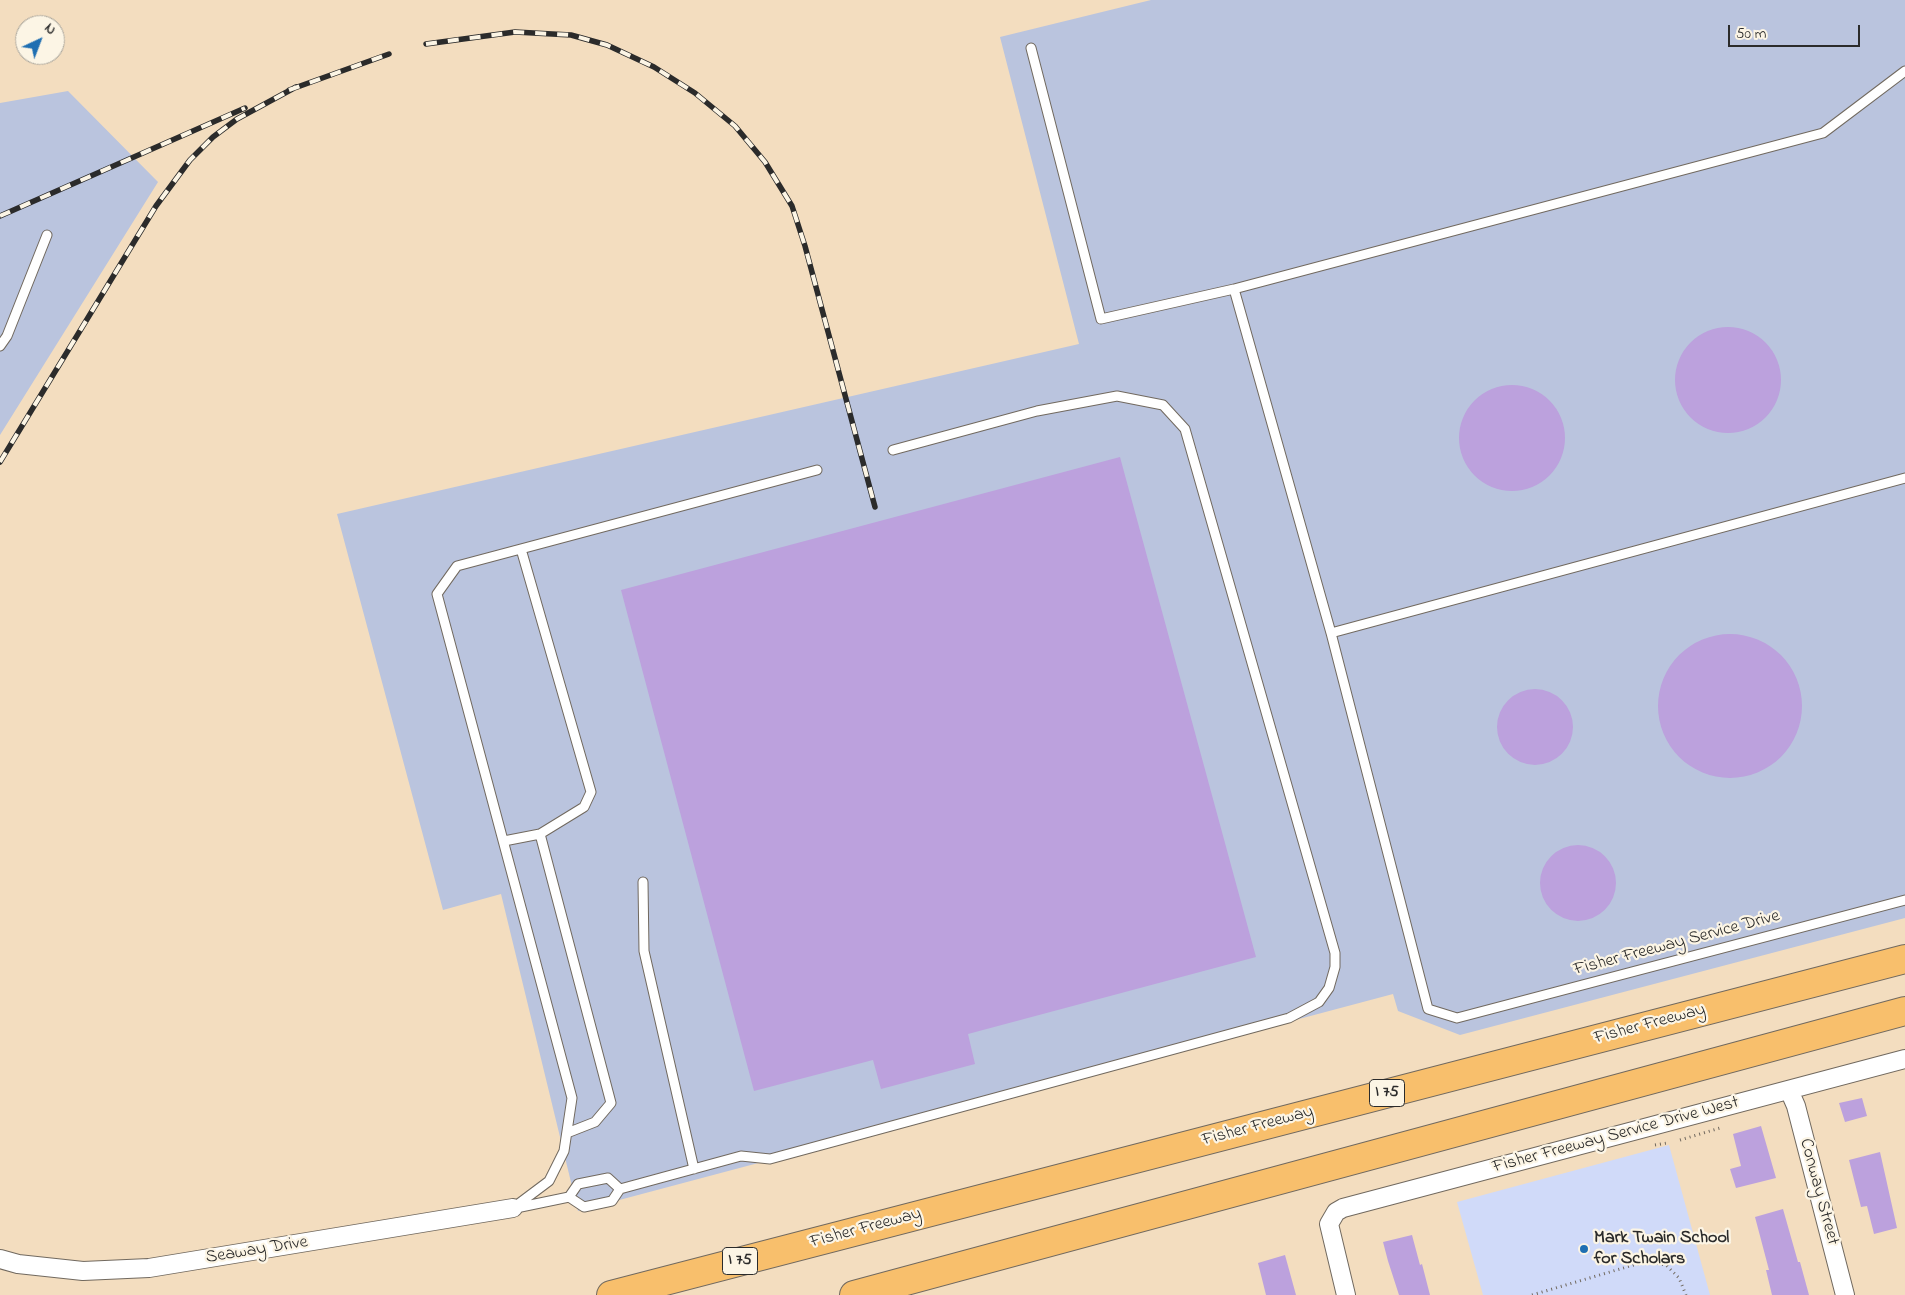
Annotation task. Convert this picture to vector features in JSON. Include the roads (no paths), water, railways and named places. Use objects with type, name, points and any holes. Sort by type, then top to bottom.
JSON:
[{"type":"highway","name":"Fisher Freeway","points":[[611,1295],[1905,959]]},
{"type":"highway","points":[[854,1295],[1905,1012]]},
{"type":"street","name":"Fisher Freeway Service Drive West","points":[[1346,1295],[1330,1235],[1329,1224],[1331,1218],[1343,1208],[1905,1059]]},
{"type":"street","name":"Conway Street","points":[[1789,1090],[1796,1106],[1846,1295]]},
{"type":"street","name":"Seaway Drive","points":[[0,1259],[18,1264],[83,1271],[149,1268],[513,1208]]},
{"type":"lane","points":[[1031,48],[1101,319],[1234,289],[1823,133],[1905,71]]},
{"type":"lane","points":[[0,346],[7,336],[47,235]]},
{"type":"lane","points":[[1234,289],[1331,633],[1905,478]]},
{"type":"lane","points":[[569,1197],[584,1207],[612,1201],[620,1189],[741,1156],[770,1159],[1289,1018],[1319,1002],[1329,988],[1335,967],[1332,943],[1185,429],[1163,405],[1117,396],[1037,411],[893,450]]},
{"type":"lane","points":[[513,1208],[548,1182],[564,1151],[572,1098],[437,594],[457,566],[817,470]]},
{"type":"lane","points":[[504,841],[540,834],[584,807],[591,792],[521,549]]},
{"type":"lane","name":"Fisher Freeway Service Drive","points":[[1331,633],[1428,1009],[1457,1018],[1905,900]]},
{"type":"lane","points":[[540,834],[611,1103],[595,1122],[567,1132]]},
{"type":"lane","points":[[644,882],[644,951],[694,1169]]},
{"type":"lane","points":[[513,1208],[569,1197],[578,1184],[608,1178],[620,1189]]},
{"type":"railway","points":[[426,44],[515,32],[571,35],[607,45],[654,67],[695,93],[735,126],[765,162],[792,206],[805,246],[875,507]]},
{"type":"railway","points":[[289,90],[389,54]]},
{"type":"railway","points":[[0,462],[156,206],[190,160],[213,137],[237,119],[296,87]]},
{"type":"railway","points":[[0,216],[245,108]]},
{"type":"place","name":"Mark Twain School for Scholars","points":[[1584,1249]]}]
